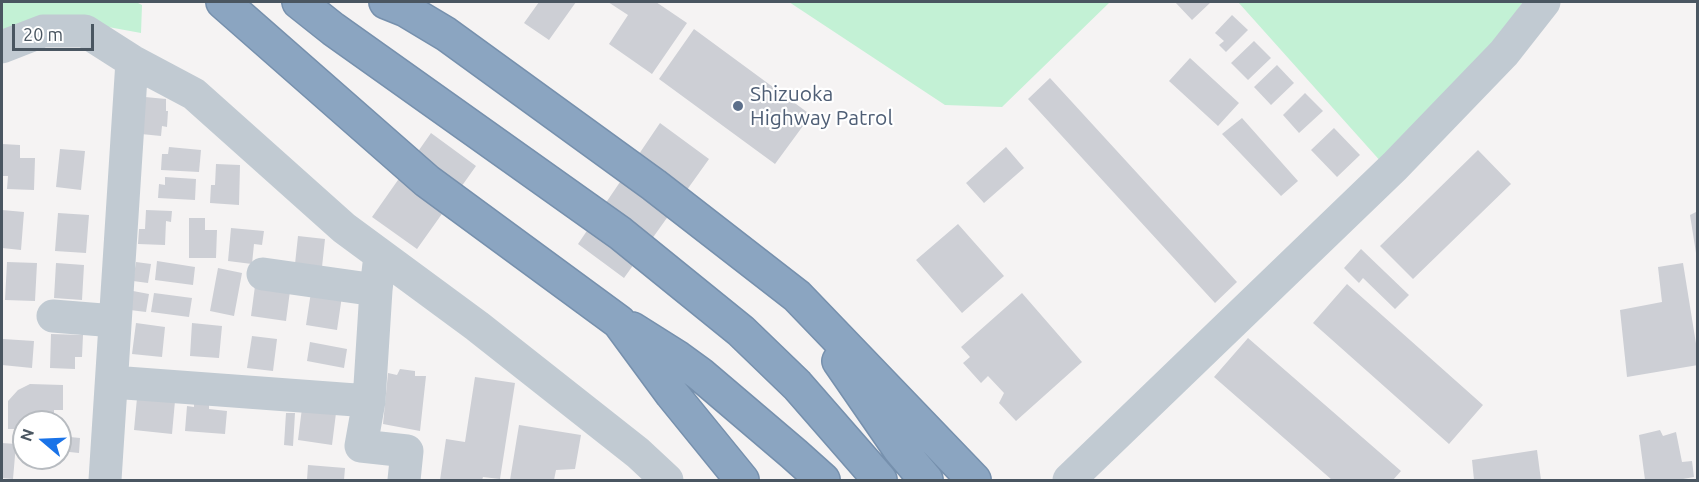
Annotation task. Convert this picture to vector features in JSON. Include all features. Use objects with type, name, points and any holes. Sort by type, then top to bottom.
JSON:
[{"type":"highway","points":[[208,2],[231,8],[427,181],[619,322],[678,357],[823,480]]},
{"type":"highway","points":[[299,2],[620,233],[741,331],[797,385],[880,480]]},
{"type":"highway","points":[[386,2],[426,22],[474,55],[654,185],[797,296],[975,480]]},
{"type":"highway","points":[[797,296],[899,448],[926,480]]},
{"type":"highway","points":[[619,322],[672,394],[742,480]]},
{"type":"highway","points":[[672,394],[769,480]]},
{"type":"street","points":[[1069,480],[1395,166],[1504,53],[1544,2]]},
{"type":"street","points":[[2,47],[43,31],[85,31],[132,61],[194,94],[345,228],[486,333],[638,453],[667,480]]},
{"type":"street","points":[[105,480],[132,61]]},
{"type":"street","points":[[380,255],[369,401],[361,446],[407,451],[404,480]]},
{"type":"street","points":[[263,274],[376,290]]},
{"type":"street","points":[[53,316],[115,321]]},
{"type":"street","points":[[112,382],[369,401]]},
{"type":"green space","points":[[2,2],[136,2],[142,5],[141,33],[70,20],[2,30]]},
{"type":"green space","points":[[789,2],[1110,2],[1002,107],[945,105]]},
{"type":"green space","points":[[1238,2],[1523,2],[1400,183]]},
{"type":"building","points":[[539,2],[576,2],[549,40],[524,23]]},
{"type":"building","points":[[608,2],[656,2],[687,23],[652,74],[609,44],[628,15]]},
{"type":"building","points":[[1175,2],[1211,2],[1192,20]]},
{"type":"building","points":[[1232,15],[1248,30],[1226,52],[1219,45],[1224,41],[1215,33]]},
{"type":"building","points":[[694,29],[811,115],[775,164],[659,79]]},
{"type":"building","points":[[1254,41],[1271,58],[1248,80],[1231,63]]},
{"type":"building","points":[[1190,58],[1239,103],[1218,126],[1169,81]]},
{"type":"building","points":[[1277,65],[1294,83],[1271,105],[1254,87]]},
{"type":"building","points":[[1050,78],[1237,282],[1215,303],[1028,99]]},
{"type":"building","points":[[1305,93],[1323,111],[1299,133],[1283,115]]},
{"type":"building","points":[[145,97],[166,99],[167,127],[162,126],[161,136],[141,134]]},
{"type":"building","points":[[1242,118],[1298,181],[1281,196],[1222,134]]},
{"type":"building","points":[[660,123],[709,159],[624,278],[578,244]]},
{"type":"building","points":[[1334,128],[1360,155],[1337,177],[1311,150]]},
{"type":"building","points":[[431,133],[476,166],[417,249],[372,217]]},
{"type":"building","points":[[2,144],[20,145],[20,158],[35,158],[34,190],[7,189],[8,176],[2,176]]},
{"type":"building","points":[[169,147],[201,150],[199,172],[161,170],[162,154],[168,154]]},
{"type":"building","points":[[1006,147],[1024,168],[984,203],[966,183]]},
{"type":"building","points":[[60,149],[85,151],[81,190],[56,187]]},
{"type":"building","points":[[1478,150],[1511,184],[1413,279],[1380,246]]},
{"type":"building","points":[[216,164],[240,165],[239,205],[210,203],[211,185],[215,185]]},
{"type":"building","points":[[165,177],[196,179],[195,200],[158,198],[159,184],[165,185]]},
{"type":"building","points":[[2,210],[24,212],[21,250],[2,248]]},
{"type":"building","points":[[146,210],[172,211],[171,222],[166,221],[165,245],[138,244],[139,229],[145,229]]},
{"type":"building","points":[[1698,211],[1698,253],[1696,253],[1690,215]]},
{"type":"building","points":[[58,213],[89,215],[86,253],[55,251]]},
{"type":"building","points":[[189,218],[205,218],[205,230],[217,230],[216,258],[189,258]]},
{"type":"building","points":[[958,224],[1004,276],[962,313],[916,260]]},
{"type":"building","points":[[231,228],[264,231],[262,245],[254,244],[252,264],[228,261]]},
{"type":"building","points":[[298,236],[325,239],[322,267],[295,264]]},
{"type":"building","points":[[1361,249],[1409,295],[1395,309],[1363,278],[1359,283],[1344,268]]},
{"type":"building","points":[[157,261],[195,267],[193,285],[155,280]]},
{"type":"building","points":[[7,262],[37,263],[35,301],[5,300]]},
{"type":"building","points":[[136,262],[151,264],[148,283],[133,281]]},
{"type":"building","points":[[56,263],[84,265],[82,300],[54,298]]},
{"type":"building","points":[[1683,263],[1698,365],[1627,377],[1620,310],[1662,302],[1658,267]]},
{"type":"building","points":[[218,268],[242,273],[234,316],[210,311]]},
{"type":"building","points":[[1347,284],[1483,405],[1449,444],[1313,323]]},
{"type":"building","points":[[255,286],[290,291],[286,321],[251,316]]},
{"type":"building","points":[[133,291],[149,294],[146,312],[130,310]]},
{"type":"building","points":[[311,292],[342,296],[337,330],[306,325]]},
{"type":"building","points":[[154,293],[192,298],[189,317],[151,312]]},
{"type":"building","points":[[1022,293],[1082,362],[1016,421],[999,403],[1004,393],[988,376],[981,383],[963,363],[970,357],[961,347]]},
{"type":"building","points":[[136,323],[165,327],[162,357],[132,354]]},
{"type":"building","points":[[192,323],[222,326],[219,358],[190,356]]},
{"type":"building","points":[[51,334],[83,335],[82,357],[75,357],[75,369],[50,368]]},
{"type":"building","points":[[252,336],[277,339],[273,371],[247,368]]},
{"type":"building","points":[[1248,338],[1401,471],[1393,480],[1332,480],[1214,377]]},
{"type":"building","points":[[3,339],[34,341],[32,368],[2,365]]},
{"type":"building","points":[[310,342],[347,349],[344,368],[307,361]]},
{"type":"building","points":[[400,369],[415,371],[415,376],[426,376],[420,431],[383,424],[388,373],[397,375]]},
{"type":"building","points":[[475,377],[515,383],[500,479],[483,477],[482,480],[440,480],[446,439],[465,442]]},
{"type":"building","points":[[30,384],[63,385],[63,410],[12,410],[12,429],[8,429],[8,401],[18,390]]},
{"type":"building","points":[[137,398],[175,401],[172,434],[134,430]]},
{"type":"building","points":[[194,398],[209,399],[209,409],[227,411],[225,434],[185,431],[187,406],[194,407]]},
{"type":"building","points":[[302,408],[336,413],[332,445],[298,440]]},
{"type":"building","points":[[286,413],[295,413],[293,446],[284,445]]},
{"type":"building","points":[[519,425],[581,435],[575,469],[556,470],[554,480],[510,480]]},
{"type":"building","points":[[1660,430],[1663,436],[1676,432],[1682,462],[1692,461],[1694,477],[1683,480],[1645,480],[1639,435]]},
{"type":"building","points":[[72,437],[80,438],[79,453],[72,452]]},
{"type":"building","points":[[2,443],[12,444],[13,479],[2,478]]},
{"type":"building","points":[[1537,450],[1541,480],[1474,480],[1472,460]]},
{"type":"building","points":[[308,465],[345,468],[344,480],[307,480]]},
{"type":"place","name":"Shizuoka Highway Patrol","points":[[738,106]]}]
